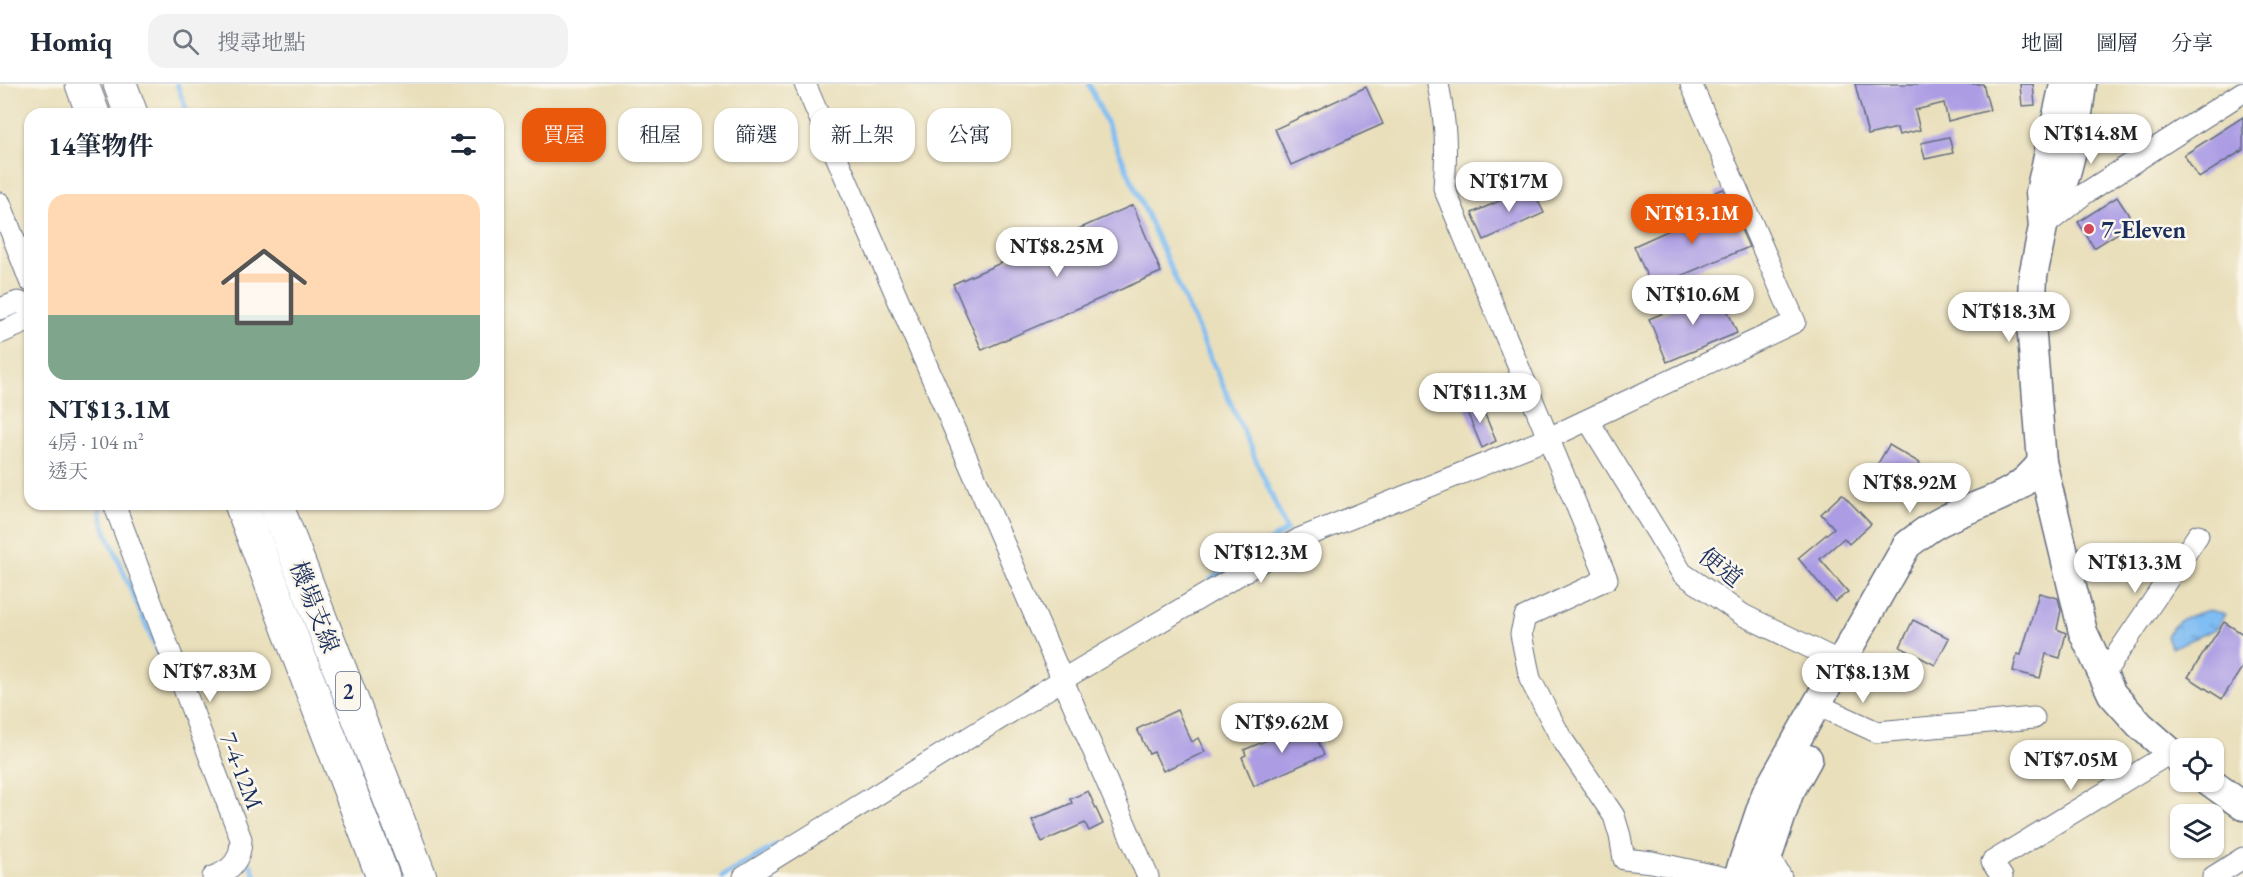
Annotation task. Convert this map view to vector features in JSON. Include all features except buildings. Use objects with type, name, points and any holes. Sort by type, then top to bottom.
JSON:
[{"type":"highway","points":[[82,84],[91,108]]},
{"type":"highway","points":[[120,84],[129,108]]},
{"type":"highway","name":"機場支線","points":[[243,510],[383,877]]},
{"type":"highway","name":"機場支線","points":[[278,510],[420,877]]},
{"type":"main road","points":[[2064,84],[2040,192],[2043,227],[2034,276],[2031,323],[2042,462],[2083,632],[2112,694],[2140,725],[2170,752]]},
{"type":"main road","points":[[2043,227],[2058,200],[2075,133],[2082,84]]},
{"type":"main road","points":[[1738,877],[1764,864],[1766,794],[1824,708],[1907,545],[1940,521],[2010,493],[2029,479],[2042,462]]},
{"type":"main road","points":[[1847,666],[1940,521]]},
{"type":"main road","points":[[2224,792],[2243,806]]},
{"type":"street","points":[[805,84],[1148,877]]},
{"type":"street","points":[[1438,84],[1446,122],[1447,150],[1444,188],[1607,579],[1525,617],[1521,634],[1530,679],[1560,736],[1614,816],[1624,859],[1652,862],[1721,877]]},
{"type":"street","points":[[744,877],[1062,680],[1299,539],[1549,438],[1794,322],[1691,84]]},
{"type":"street","points":[[2043,227],[2084,194],[2243,92]]},
{"type":"street","points":[[0,203],[24,265]]},
{"type":"street","points":[[0,309],[18,302],[24,304]]},
{"type":"street","points":[[0,333],[24,323]]},
{"type":"street","name":"便道","points":[[1588,420],[1682,573],[1743,615],[1847,666]]},
{"type":"street","name":"7-4-12M","points":[[116,510],[241,839],[241,851],[237,859],[227,872],[213,877]]},
{"type":"street","points":[[2103,675],[2198,535]]},
{"type":"street","points":[[1824,708],[1877,732],[2034,718]]},
{"type":"street","points":[[1997,870],[2170,761]]},
{"type":"street","points":[[2213,877],[2243,858]]},
{"type":"water","points":[[2209,610],[2225,614],[2216,629],[2171,648],[2167,636],[2179,621]]},
{"type":"waterway","points":[[177,84],[186,108]]},
{"type":"waterway","points":[[1089,84],[1287,530],[1211,579]]},
{"type":"waterway","points":[[100,510],[104,526],[169,679]]},
{"type":"waterway","points":[[722,877],[777,845]]},
{"type":"waterway","points":[[251,865],[256,877]]},
{"type":"place","name":"7-Eleven","points":[[2089,229]]}]
